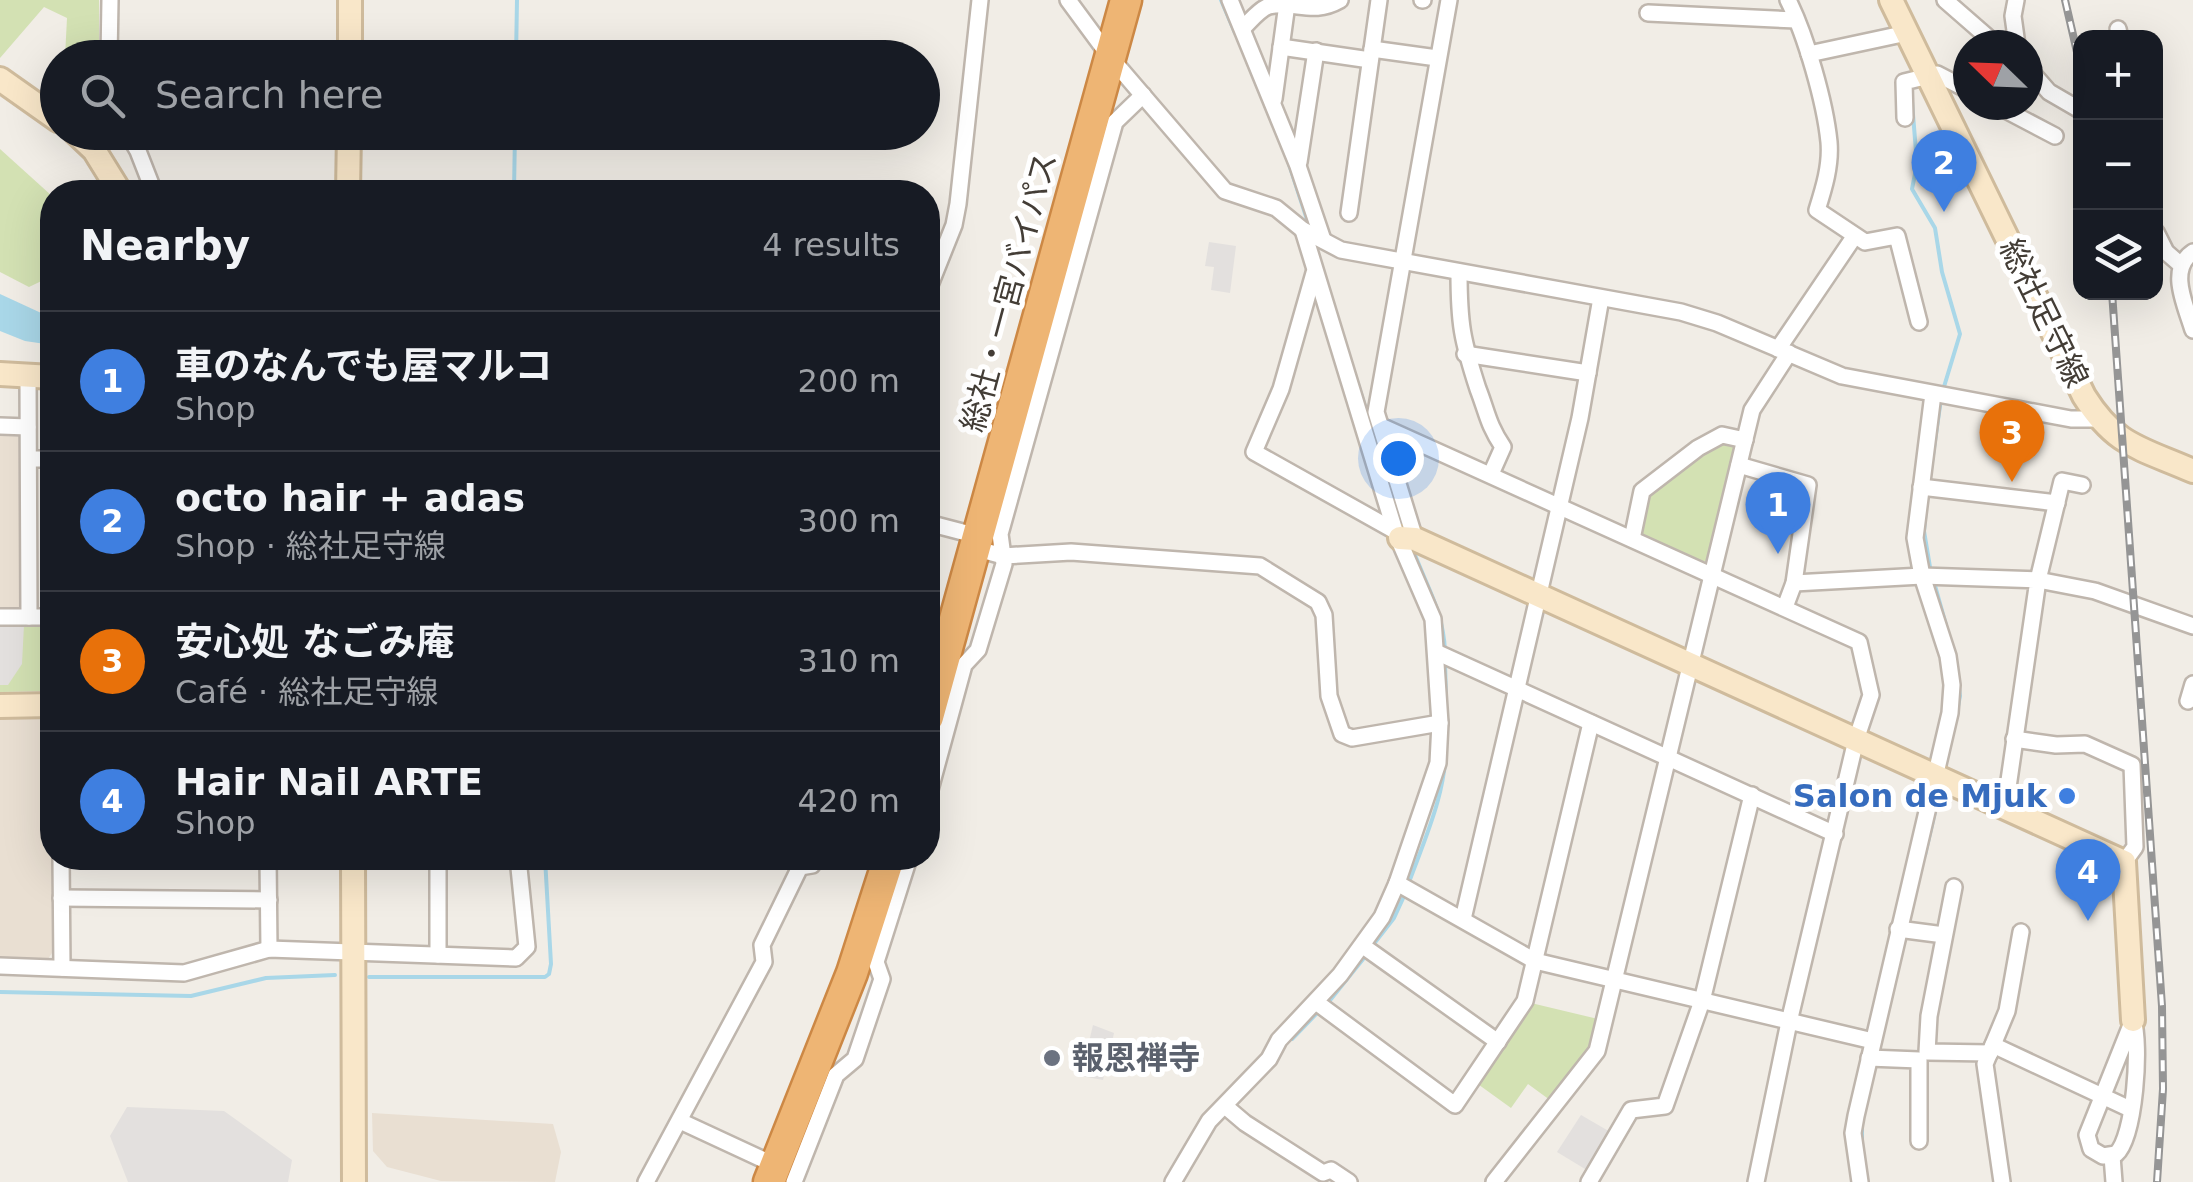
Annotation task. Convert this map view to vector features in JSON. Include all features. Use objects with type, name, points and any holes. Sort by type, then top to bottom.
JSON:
[{"type":"highway","name":"総社・一宮バイパス","points":[[940,681],[985,547],[1126,0]]},
{"type":"highway","points":[[784,1176],[885,870]]},
{"type":"street","points":[[109,40],[110,0]]},
{"type":"street","points":[[350,0],[350,40]]},
{"type":"street","points":[[940,258],[956,215],[980,0]]},
{"type":"street","points":[[1068,0],[1110,57],[1225,191],[1276,208],[1312,235],[1341,250],[1681,312],[1842,376],[2070,419],[2098,419]]},
{"type":"street","points":[[1173,1182],[1203,1130],[1268,1059],[1279,1040],[1322,1006],[1367,949],[1382,917],[1405,886],[1436,777],[1440,723],[1442,655],[1433,620],[1314,273],[1312,235],[1298,166],[1230,0]]},
{"type":"street","points":[[1244,27],[1266,6],[1325,8],[1340,0]]},
{"type":"street","points":[[1349,213],[1379,0]]},
{"type":"street","points":[[1406,537],[1376,412],[1449,0]]},
{"type":"street","points":[[1788,0],[1809,54],[1829,141],[1827,178],[1817,210],[1864,242],[1896,236],[1919,322]]},
{"type":"street","name":"総社足守線","points":[[1891,0],[2098,419],[2123,441],[2193,471]]},
{"type":"street","points":[[1945,0],[1979,30]]},
{"type":"street","points":[[2015,30],[2016,0]]},
{"type":"street","points":[[1273,102],[1287,4]]},
{"type":"street","points":[[1648,12],[1796,20]]},
{"type":"street","points":[[1809,54],[1907,33]]},
{"type":"street","points":[[1281,46],[1437,58]]},
{"type":"street","points":[[1298,166],[1316,51]]},
{"type":"street","points":[[1905,118],[1904,82],[1937,74],[1953,82]]},
{"type":"street","points":[[0,79],[40,107]]},
{"type":"street","points":[[2043,85],[2073,106]]},
{"type":"street","points":[[985,547],[1000,534],[1115,122],[1143,95]]},
{"type":"street","points":[[2025,120],[2055,136]]},
{"type":"street","points":[[94,150],[113,180]]},
{"type":"street","points":[[137,150],[149,180]]},
{"type":"street","points":[[348,180],[349,150]]},
{"type":"street","points":[[1494,1182],[1597,1052],[1752,410],[1854,238]]},
{"type":"street","points":[[2163,246],[2180,265]]},
{"type":"street","points":[[2193,252],[2180,265],[2179,280],[2193,330]]},
{"type":"street","points":[[1459,272],[1459,326],[1465,354],[1488,425],[1503,446],[1491,474]]},
{"type":"street","points":[[1314,273],[1280,389],[1254,452],[1406,537],[2124,862]]},
{"type":"street","points":[[1463,920],[1559,504],[1601,298]]},
{"type":"street","points":[[1465,354],[1588,373]]},
{"type":"street","points":[[0,374],[40,377]]},
{"type":"street","points":[[28,377],[29,617]]},
{"type":"street","points":[[1860,1182],[1853,1133],[1898,930],[1940,779],[1950,713],[1952,684],[1948,656],[1922,576],[1916,538],[1933,394]]},
{"type":"street","points":[[0,426],[28,428]]},
{"type":"street","points":[[1381,426],[1859,642],[1872,695],[1856,740],[1788,1022],[1756,1182]]},
{"type":"street","points":[[1632,539],[1642,491],[1698,448],[1722,435],[1745,440]]},
{"type":"street","points":[[29,459],[40,459]]},
{"type":"street","points":[[1738,464],[1808,485],[1794,582],[1785,606]]},
{"type":"street","points":[[2005,808],[2038,580],[2062,481],[2082,485]]},
{"type":"street","points":[[1922,487],[2057,503]]},
{"type":"street","points":[[940,528],[985,547],[1004,564],[978,650],[964,664],[940,753]]},
{"type":"street","points":[[985,547],[1260,566],[1318,602],[1324,614],[1329,696],[1342,734],[1352,738],[1440,723]]},
{"type":"street","points":[[1794,582],[1922,576],[2038,580],[2096,590],[2193,626]]},
{"type":"street","points":[[0,617],[40,617]]},
{"type":"street","points":[[1442,655],[1836,834]]},
{"type":"street","points":[[2188,701],[2193,684]]},
{"type":"street","points":[[0,706],[40,706]]},
{"type":"street","points":[[1322,1006],[1456,1105],[1525,1001],[1591,723]]},
{"type":"street","points":[[2014,739],[2056,745],[2085,744],[2132,765],[2135,847],[2124,862],[2137,1058],[2126,1142],[2112,1156],[2114,1182]]},
{"type":"street","points":[[1589,1182],[1631,1110],[1665,1106],[1702,1001],[1752,795]]},
{"type":"street","points":[[61,870],[62,968]]},
{"type":"street","points":[[268,870],[269,949]]},
{"type":"street","points":[[352,870],[354,1182]]},
{"type":"street","points":[[438,870],[438,955]]},
{"type":"street","points":[[0,966],[184,973],[269,949],[516,958],[527,947],[519,870]]},
{"type":"street","points":[[646,1182],[764,962],[762,945],[799,870]]},
{"type":"street","points":[[680,1120],[784,1176],[836,1075],[855,1059],[882,979],[876,962],[905,870]]},
{"type":"street","points":[[1405,886],[1535,961],[1788,1022],[1919,1060],[1919,1141]]},
{"type":"street","points":[[1954,886],[1929,1016],[1927,1052],[1991,1048],[2104,1094],[2130,1109]]},
{"type":"street","points":[[62,898],[269,900]]},
{"type":"street","points":[[1898,930],[1944,936]]},
{"type":"street","points":[[2002,1182],[1985,1064],[2007,1011],[2020,932]]},
{"type":"street","points":[[1367,949],[1498,1042]]},
{"type":"street","points":[[2112,1156],[2098,1154],[2088,1141],[2089,1130],[2133,1020]]},
{"type":"street","points":[[1224,1106],[1320,1178],[1331,1170],[1350,1182]]},
{"type":"shaded area","points":[[1209,242],[1236,246],[1230,293],[1211,290],[1214,267],[1205,266]]},
{"type":"shaded area","points":[[0,432],[21,437],[22,604],[16,610],[0,610]]},
{"type":"shaded area","points":[[0,625],[24,625],[22,664],[8,685],[0,685]]},
{"type":"shaded area","points":[[0,718],[40,718],[40,870],[52,870],[52,953],[46,962],[0,960]]},
{"type":"shaded area","points":[[1093,1025],[1114,1033],[1103,1080],[1081,1076]]},
{"type":"shaded area","points":[[127,1107],[224,1111],[292,1160],[288,1182],[128,1182],[110,1136]]},
{"type":"shaded area","points":[[372,1113],[553,1124],[561,1152],[555,1182],[441,1181],[387,1167],[373,1151]]},
{"type":"shaded area","points":[[1581,1115],[1612,1133],[1590,1172],[1557,1152]]},
{"type":"green space","points":[[0,0],[99,0],[99,40],[66,40],[67,18],[44,7],[0,58]]},
{"type":"green space","points":[[0,149],[40,185],[40,282],[29,287],[0,272]]},
{"type":"green space","points":[[1721,439],[1738,446],[1709,559],[1703,562],[1639,533],[1648,492]]},
{"type":"green space","points":[[0,623],[40,623],[40,691],[0,692]]},
{"type":"green space","points":[[1531,1003],[1598,1019],[1590,1052],[1554,1103],[1528,1084],[1511,1108],[1475,1082]]},
{"type":"water","points":[[0,294],[40,312],[40,343],[0,331]]},
{"type":"waterway","points":[[516,40],[517,0]]},
{"type":"waterway","points":[[1221,0],[1235,33]]},
{"type":"waterway","points":[[1912,102],[1917,164],[1912,189],[1935,228],[1942,272],[1960,334],[1943,390]]},
{"type":"waterway","points":[[514,180],[515,150]]},
{"type":"waterway","points":[[1285,152],[1310,229]]},
{"type":"waterway","points":[[1357,381],[1401,520]]},
{"type":"waterway","points":[[1931,469],[1941,399]]},
{"type":"waterway","points":[[1926,508],[1924,531],[1931,573]]},
{"type":"waterway","points":[[1412,547],[1437,610],[1445,651]]},
{"type":"waterway","points":[[1934,582],[1946,625]]},
{"type":"waterway","points":[[1954,728],[1960,696],[1955,659]]},
{"type":"waterway","points":[[1445,661],[1446,701]]},
{"type":"waterway","points":[[1408,885],[1439,797],[1446,741]]},
{"type":"waterway","points":[[1925,855],[1941,786]]},
{"type":"waterway","points":[[369,977],[545,977],[551,964],[546,870]]},
{"type":"waterway","points":[[1373,945],[1394,918],[1405,894]]},
{"type":"waterway","points":[[1327,1004],[1368,953]]},
{"type":"waterway","points":[[0,992],[191,996],[266,978],[335,975]]},
{"type":"waterway","points":[[1292,1039],[1320,1010]]},
{"type":"waterway","points":[[1862,1122],[1862,1148]]},
{"type":"railway","points":[[2065,0],[2073,35]]},
{"type":"railway","points":[[2113,300],[2162,1006],[2163,1089],[2157,1182]]},
{"type":"place","name":"octo hair + adas","points":[[1944,212]]},
{"type":"place","name":"安心処 なごみ庵","points":[[2012,482]]},
{"type":"place","name":"車のなんでも屋マルコ","points":[[1778,554]]},
{"type":"place","name":"Salon de Mjuk","points":[[2067,796]]},
{"type":"place","name":"Hair Nail ARTE","points":[[2088,921]]},
{"type":"place","name":"報恩禅寺","points":[[1052,1058]]}]
